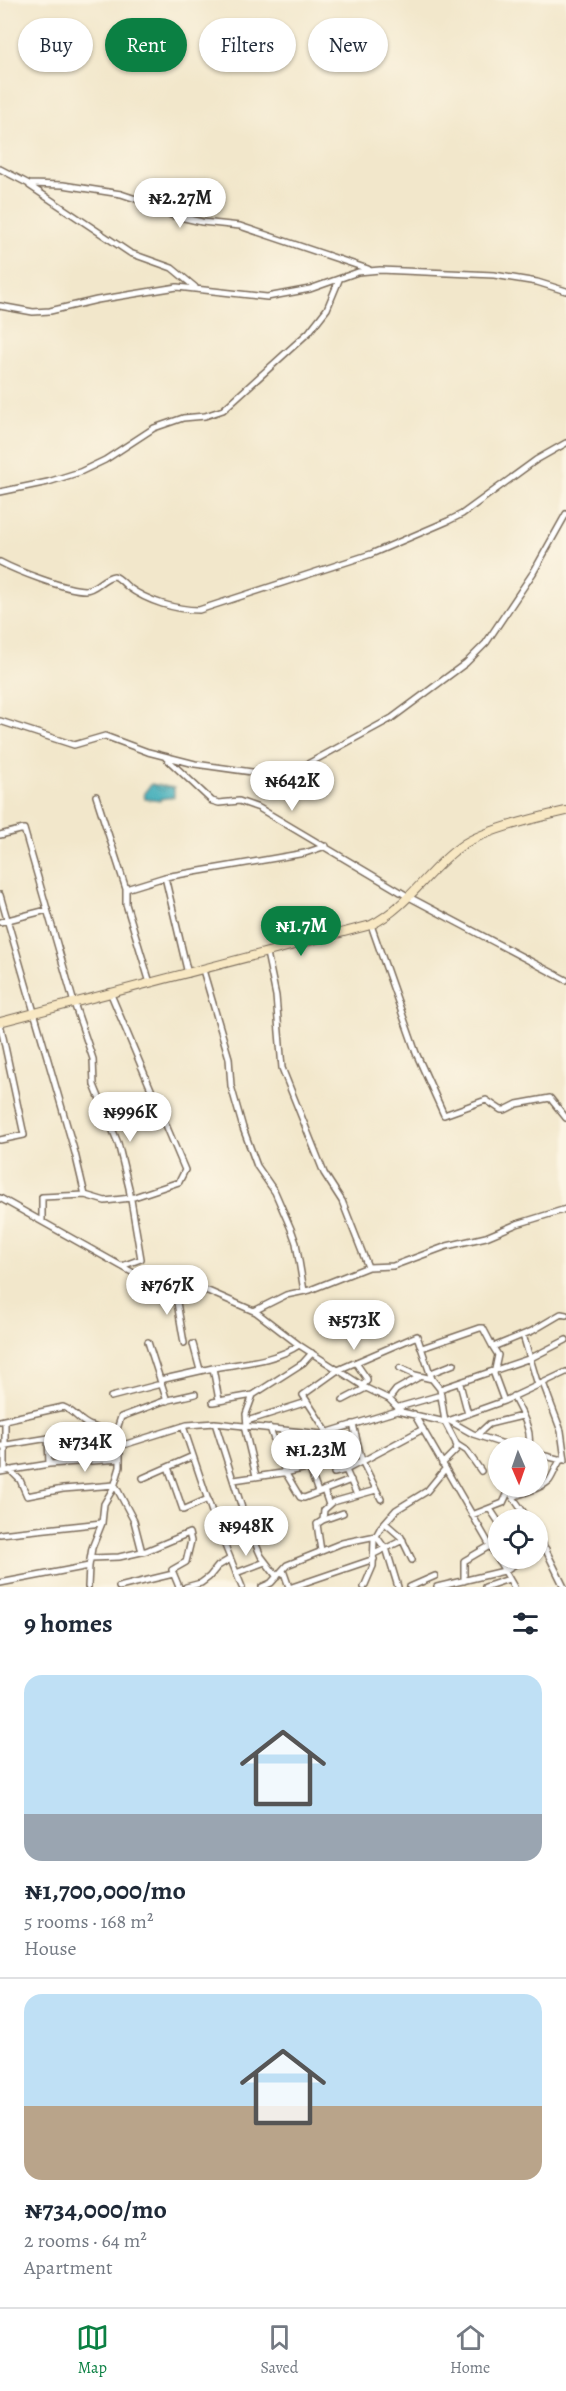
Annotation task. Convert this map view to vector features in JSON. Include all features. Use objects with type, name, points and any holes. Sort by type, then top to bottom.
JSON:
[{"type":"street","points":[[0,169],[29,184],[130,253],[172,268],[196,288]]},
{"type":"street","points":[[29,184],[63,185],[121,194],[171,215],[202,222],[240,226],[371,270]]},
{"type":"street","points":[[0,306],[33,312],[50,311],[161,288],[196,288],[244,296],[267,297],[310,289],[358,272],[371,270],[494,275],[537,282],[566,291]]},
{"type":"street","points":[[0,492],[48,482],[80,472],[105,460],[154,428],[183,418],[206,416],[223,410],[253,385],[314,326],[327,309],[339,280]]},
{"type":"street","points":[[0,562],[28,575],[85,590],[107,577],[114,576],[128,588],[152,600],[188,610],[200,610],[371,554],[448,521],[462,514],[536,460],[566,443]]},
{"type":"street","points":[[0,721],[74,745],[105,736],[195,764],[280,776],[293,772],[392,718],[458,669],[486,643],[533,573],[566,514]]},
{"type":"street","points":[[164,756],[212,801],[249,803],[326,846],[409,897],[566,980]]},
{"type":"street","points":[[96,796],[126,889],[126,904],[150,982]]},
{"type":"street","points":[[0,1140],[24,1135],[0,1022],[371,925],[380,921],[409,897],[454,851],[466,842],[525,821],[566,811]]},
{"type":"street","points":[[0,835],[24,829],[74,1003],[93,1059],[94,1085],[118,1143],[141,1259],[122,1266]]},
{"type":"street","points":[[126,889],[165,878],[305,854],[326,846]]},
{"type":"street","points":[[165,878],[188,974]]},
{"type":"street","points":[[0,895],[75,1153],[85,1195]]},
{"type":"street","points":[[0,922],[47,910]]},
{"type":"street","points":[[371,925],[416,1053],[444,1115],[486,1100],[505,1110],[517,1104],[547,1098],[553,1100],[566,1118]]},
{"type":"street","points":[[267,952],[276,996],[282,1068],[324,1173],[342,1201],[368,1267]]},
{"type":"street","points":[[202,970],[229,1058],[231,1086],[240,1118],[257,1166],[275,1192],[291,1229],[296,1243],[304,1291]]},
{"type":"street","points":[[42,1221],[42,1197],[85,1195],[105,1201],[130,1198],[179,1182],[185,1170],[110,992]]},
{"type":"street","points":[[0,1198],[146,1280],[207,1291],[254,1311],[300,1345],[364,1387],[389,1399],[400,1409],[447,1421],[488,1439]]},
{"type":"street","points":[[254,1311],[286,1295],[304,1291],[368,1267],[393,1266],[447,1246],[486,1236],[566,1209]]},
{"type":"street","points":[[174,1285],[184,1343]]},
{"type":"street","points":[[493,1347],[523,1335],[561,1314],[566,1315]]},
{"type":"street","points":[[422,1348],[483,1328],[498,1355],[494,1372],[504,1401]]},
{"type":"street","points":[[523,1335],[540,1384],[561,1431],[564,1460]]},
{"type":"street","points":[[327,1432],[307,1402],[304,1393],[338,1370],[417,1336],[432,1376],[441,1392],[456,1450],[427,1491],[396,1510],[376,1536],[374,1566],[364,1587]]},
{"type":"street","points":[[120,1446],[183,1426],[215,1423],[246,1424],[315,1434],[327,1432],[400,1409],[531,1358],[566,1340]]},
{"type":"street","points":[[148,1342],[167,1401]]},
{"type":"street","points":[[194,1344],[200,1370]]},
{"type":"street","points":[[111,1397],[200,1370],[275,1356],[300,1345]]},
{"type":"street","points":[[213,1368],[216,1401],[253,1395],[303,1363],[312,1353]]},
{"type":"street","points":[[343,1400],[368,1382],[356,1363]]},
{"type":"street","points":[[400,1368],[420,1376],[432,1376],[454,1364]]},
{"type":"street","points":[[447,1421],[504,1401],[565,1374]]},
{"type":"street","points":[[389,1399],[396,1390],[420,1376]]},
{"type":"street","points":[[460,1384],[468,1414]]},
{"type":"street","points":[[88,1587],[89,1566],[102,1523],[104,1504],[115,1485],[120,1467],[117,1430],[121,1416],[195,1394]]},
{"type":"street","points":[[253,1395],[246,1414],[246,1424],[256,1476]]},
{"type":"street","points":[[513,1396],[530,1437]]},
{"type":"street","points":[[246,1424],[307,1402]]},
{"type":"street","points":[[5,1471],[2,1421],[63,1407],[70,1410],[81,1422],[119,1438]]},
{"type":"street","points":[[414,1414],[488,1542]]},
{"type":"street","points":[[477,1435],[489,1424],[522,1416]]},
{"type":"street","points":[[215,1423],[247,1525],[265,1562],[277,1577]]},
{"type":"street","points":[[353,1424],[362,1461],[381,1499]]},
{"type":"street","points":[[2,1446],[48,1438],[92,1426]]},
{"type":"street","points":[[183,1426],[215,1521],[242,1587]]},
{"type":"street","points":[[270,1428],[285,1472],[300,1497],[304,1498],[351,1480]]},
{"type":"street","points":[[334,1473],[346,1470],[423,1429]]},
{"type":"street","points":[[332,1440],[356,1435]]},
{"type":"street","points":[[48,1438],[49,1464]]},
{"type":"street","points":[[456,1444],[466,1451],[481,1471]]},
{"type":"street","points":[[143,1478],[193,1456]]},
{"type":"street","points":[[548,1456],[564,1460]]},
{"type":"street","points":[[5,1471],[49,1464],[120,1459]]},
{"type":"street","points":[[548,1481],[553,1469],[564,1460]]},
{"type":"street","points":[[234,1480],[328,1463]]},
{"type":"street","points":[[168,1467],[183,1510],[207,1498]]},
{"type":"street","points":[[309,1467],[329,1505]]},
{"type":"street","points":[[346,1470],[357,1495]]},
{"type":"street","points":[[5,1471],[20,1480],[27,1496],[63,1489],[115,1485]]},
{"type":"street","points":[[115,1485],[134,1521],[142,1552]]},
{"type":"street","points":[[323,1520],[324,1510],[329,1505],[376,1490]]},
{"type":"street","points":[[490,1509],[503,1503],[507,1497]]},
{"type":"street","points":[[472,1515],[488,1510]]},
{"type":"street","points":[[215,1521],[243,1512]]},
{"type":"street","points":[[321,1551],[317,1524],[343,1513]]},
{"type":"street","points":[[0,1534],[102,1523]]},
{"type":"street","points":[[385,1523],[403,1540],[412,1560]]},
{"type":"street","points":[[220,1534],[247,1525]]},
{"type":"street","points":[[91,1558],[119,1557],[142,1552],[189,1533],[191,1541],[186,1562],[173,1568],[173,1574],[179,1587]]},
{"type":"street","points":[[262,1587],[277,1577],[287,1564],[342,1543],[376,1536]]},
{"type":"street","points":[[376,1536],[385,1549],[398,1587]]},
{"type":"street","points":[[283,1570],[291,1587],[374,1557],[403,1540]]},
{"type":"street","points":[[464,1581],[464,1561],[488,1546]]},
{"type":"street","points":[[548,1552],[564,1587]]},
{"type":"street","points":[[186,1587],[201,1583],[230,1558]]},
{"type":"street","points":[[236,1573],[265,1562]]},
{"type":"street","points":[[0,1583],[89,1566]]},
{"type":"street","points":[[436,1587],[507,1569]]},
{"type":"street","points":[[504,1571],[514,1587]]},
{"type":"street","points":[[119,1587],[135,1586],[173,1574]]},
{"type":"street","points":[[410,1587],[435,1576]]},
{"type":"street","points":[[485,1587],[508,1578]]},
{"type":"street","points":[[424,1580],[429,1587]]},
{"type":"water","points":[[151,784],[174,788],[174,797],[160,799],[160,801],[145,799],[144,793]]}]
